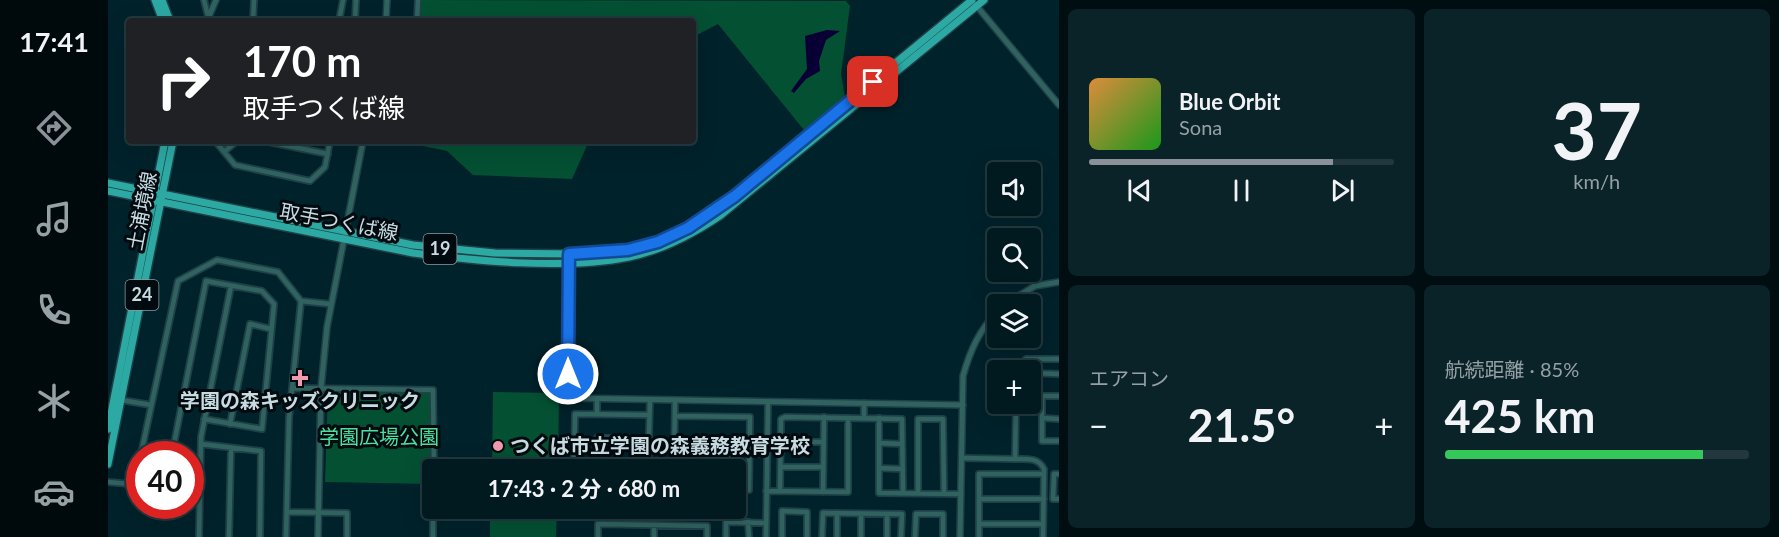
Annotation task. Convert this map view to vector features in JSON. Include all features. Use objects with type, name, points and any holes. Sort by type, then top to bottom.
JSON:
[{"type":"main road","points":[[155,0],[162,18]]},
{"type":"main road","points":[[162,0],[169,18]]},
{"type":"main road","name":"取手つくば線","points":[[108,191],[343,236],[453,250],[613,259],[643,253],[676,241],[706,225],[748,194],[973,2],[984,0]]},
{"type":"main road","name":"土浦境線","points":[[108,464],[158,199],[165,144]]},
{"type":"main road","name":"土浦境線","points":[[108,429],[172,144]]},
{"type":"main road","name":"取手つくば線","points":[[108,183],[158,199]]},
{"type":"street","points":[[204,0],[207,18]]},
{"type":"street","points":[[207,18],[216,0]]},
{"type":"street","points":[[253,18],[254,0]]},
{"type":"street","points":[[340,18],[343,0]]},
{"type":"street","points":[[355,18],[356,0]]},
{"type":"street","points":[[386,18],[387,0]]},
{"type":"street","points":[[417,18],[418,0]]},
{"type":"street","points":[[973,2],[1059,105]]},
{"type":"street","points":[[217,144],[235,165],[310,181],[325,167],[330,144]]},
{"type":"street","points":[[224,152],[233,144]]},
{"type":"street","points":[[279,144],[328,154]]},
{"type":"street","points":[[318,537],[321,388],[330,304],[362,144]]},
{"type":"street","points":[[569,258],[568,398],[963,405]]},
{"type":"street","points":[[144,441],[178,281],[217,260],[278,272],[301,301],[288,418],[286,537]]},
{"type":"street","points":[[175,441],[206,281],[199,270]]},
{"type":"street","points":[[204,418],[261,429],[274,304],[261,291],[206,281]]},
{"type":"street","points":[[1022,294],[1035,286],[1059,282]]},
{"type":"street","points":[[201,441],[231,285]]},
{"type":"street","points":[[301,301],[330,304]]},
{"type":"street","points":[[960,537],[963,376],[969,355],[987,322]]},
{"type":"street","points":[[230,423],[250,324],[271,329]]},
{"type":"street","points":[[1025,360],[1059,359]]},
{"type":"street","points":[[1059,374],[1032,373],[1032,396],[1059,396]]},
{"type":"street","points":[[292,388],[433,390],[434,459]]},
{"type":"street","points":[[1042,396],[1042,441],[1059,441]]},
{"type":"street","points":[[121,399],[151,405]]},
{"type":"street","points":[[597,399],[597,414]]},
{"type":"street","points":[[648,459],[650,400]]},
{"type":"street","points":[[674,459],[675,400]]},
{"type":"street","points":[[766,537],[768,402]]},
{"type":"street","points":[[864,403],[864,418]]},
{"type":"street","points":[[574,459],[575,414],[649,415]]},
{"type":"street","points":[[1015,459],[1016,414]]},
{"type":"street","points":[[675,416],[750,417],[749,490],[746,490]]},
{"type":"street","points":[[780,491],[782,417],[824,417],[902,419],[903,493]]},
{"type":"street","points":[[823,492],[824,417]]},
{"type":"street","points":[[766,491],[848,492],[848,418]]},
{"type":"street","points":[[879,418],[879,493],[961,494]]},
{"type":"street","points":[[1042,418],[1059,418]]},
{"type":"street","points":[[918,494],[918,419],[943,419],[944,494]]},
{"type":"street","points":[[597,459],[597,438],[649,438]]},
{"type":"street","points":[[674,439],[728,440],[728,459]]},
{"type":"street","points":[[781,442],[823,442]]},
{"type":"street","points":[[879,443],[902,444]]},
{"type":"street","points":[[204,444],[261,451],[260,537]]},
{"type":"street","points":[[230,537],[231,448]]},
{"type":"street","points":[[750,453],[767,454]]},
{"type":"street","points":[[962,458],[1038,461],[1043,466],[1044,474],[1043,537]]},
{"type":"street","points":[[781,466],[823,467]]},
{"type":"street","points":[[879,468],[902,469]]},
{"type":"street","points":[[979,537],[979,474],[1044,474]]},
{"type":"street","points":[[1059,474],[1054,474],[1053,499],[1059,499]]},
{"type":"street","points":[[108,482],[126,484]]},
{"type":"street","points":[[979,499],[1044,499]]},
{"type":"street","points":[[782,537],[782,511],[807,512],[807,537]]},
{"type":"street","points":[[287,513],[347,513],[347,537]]},
{"type":"street","points":[[822,537],[823,513],[902,514],[901,537]]},
{"type":"street","points":[[837,513],[837,537]]},
{"type":"street","points":[[861,514],[861,537]]},
{"type":"street","points":[[887,514],[887,537]]},
{"type":"street","points":[[915,537],[916,514],[943,514],[942,537]]},
{"type":"street","points":[[199,519],[199,537]]},
{"type":"street","points":[[433,519],[433,537]]},
{"type":"street","points":[[726,537],[726,522],[766,523]]},
{"type":"street","points":[[748,522],[748,537]]},
{"type":"street","points":[[598,537],[598,524],[707,526],[707,537]]},
{"type":"street","points":[[979,524],[1043,524]]},
{"type":"street","points":[[654,525],[654,537]]},
{"type":"green space","points":[[421,0],[846,1],[850,6],[841,74],[845,97],[804,130],[718,24],[696,35],[696,18],[420,18]]},
{"type":"green space","points":[[413,144],[588,144],[572,179],[473,175],[447,151]]},
{"type":"green space","name":"学園広場公園","points":[[328,391],[431,392],[432,459],[422,459],[422,484],[325,482]]},
{"type":"green space","points":[[493,392],[559,393],[558,459],[492,459]]},
{"type":"green space","points":[[490,519],[557,519],[556,537],[490,537]]},
{"type":"shaded area","points":[[827,30],[840,31],[826,40],[819,61],[820,71],[806,79],[794,93],[791,91],[807,69],[805,36]]},
{"type":"place","name":"学園の森キッズクリニック","points":[[300,378]]},
{"type":"place","name":"つくば市立学園の森義務教育学校","points":[[498,446]]},
{"type":"route","points":[[568,374],[569,254],[596,254],[628,250],[658,242],[688,228],[735,196],[873,82]]}]
